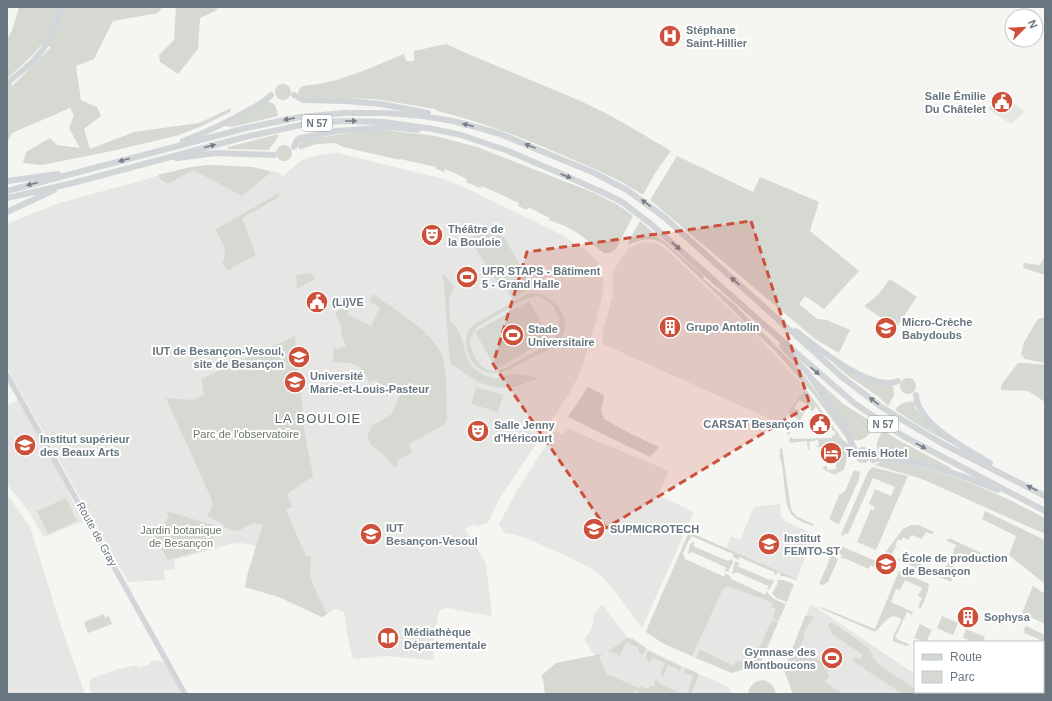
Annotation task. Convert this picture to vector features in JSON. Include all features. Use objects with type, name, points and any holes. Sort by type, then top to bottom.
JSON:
[{"type":"highway","points":[[162,150],[215,128],[259,104],[271,95]]},
{"type":"highway","points":[[294,95],[303,100],[346,101],[381,104],[445,117],[453,121]]},
{"type":"highway","name":"N 57","points":[[7,191],[276,121],[320,115],[362,112],[423,116],[453,121],[500,134],[592,172],[627,190],[664,217],[842,377],[880,406],[925,434],[1045,496]]},
{"type":"highway","name":"N 57","points":[[7,198],[73,183],[275,130],[301,125],[341,121],[384,122],[404,124],[461,135],[491,145],[587,184],[622,202],[651,224],[834,387],[875,418],[930,451],[1045,511]]},
{"type":"highway","points":[[294,147],[297,140],[305,136],[337,131],[391,127],[427,131],[491,145]]},
{"type":"highway","points":[[145,163],[216,153],[274,155]]},
{"type":"highway","points":[[7,181],[83,171]]},
{"type":"highway","points":[[7,212],[41,195],[73,183]]},
{"type":"highway","points":[[764,307],[783,319],[833,360],[878,382],[888,384],[898,381]]},
{"type":"highway","points":[[754,317],[810,377],[848,433],[854,448]]},
{"type":"highway","points":[[916,395],[917,404],[921,412],[936,427],[959,444],[1018,481]]},
{"type":"highway","points":[[873,460],[884,459],[932,466],[957,474],[1030,503]]},
{"type":"main road","points":[[7,84],[33,61],[47,44],[58,19],[61,7]]},
{"type":"main road","name":"Route de Gray","points":[[7,375],[162,650],[185,694]]},
{"type":"highlighted area","points":[[751,221],[810,405],[606,528],[493,364],[527,252]]},
{"type":"shaded area","points":[[999,94],[1023,110],[1023,113],[1011,124],[988,109]]},
{"type":"shaded area","name":"Université Marie-et-Louis-Pasteur","points":[[338,153],[444,179],[470,190],[562,235],[577,244],[588,252],[599,264],[603,279],[603,293],[595,326],[581,371],[569,394],[498,501],[488,523],[479,526],[474,524],[465,529],[486,563],[492,616],[446,608],[439,611],[434,637],[433,660],[384,656],[357,659],[353,658],[347,634],[344,612],[335,609],[322,617],[279,597],[245,587],[256,546],[241,543],[231,544],[174,560],[175,569],[164,570],[165,580],[128,582],[7,368],[7,224],[59,203],[191,167],[210,165],[252,167],[279,173],[283,176],[303,159],[325,154]]},
{"type":"shaded area","points":[[642,242],[656,243],[667,250],[755,333],[806,389],[779,423],[605,345],[602,342],[602,334],[613,295],[613,271],[629,248]]},
{"type":"shaded area","name":"Institut supérieur des Beaux Arts","points":[[18,400],[84,521],[44,537],[29,512],[7,484],[7,406]]},
{"type":"shaded area","name":"SUPMICROTECH","points":[[566,428],[669,471],[658,495],[694,512],[642,628],[611,586],[590,568],[524,537],[504,533],[499,524],[518,489],[555,431],[563,434]]},
{"type":"shaded area","points":[[7,494],[30,527],[61,626],[85,694],[7,694]]},
{"type":"shaded area","name":"Institut FEMTO-ST","points":[[780,504],[781,516],[786,522],[814,534],[797,579],[726,549],[731,536],[740,540],[754,507]]},
{"type":"shaded area","points":[[723,579],[785,606],[760,664],[732,673],[689,655]]},
{"type":"shaded area","points":[[602,604],[630,641],[727,686],[733,694],[634,694],[635,691],[605,679],[595,656],[584,639],[590,632],[594,614]]},
{"type":"shaded area","points":[[811,604],[914,673],[914,693],[945,694],[793,694],[784,670]]},
{"type":"shaded area","points":[[158,660],[164,662],[182,694],[92,694],[89,685],[92,678],[118,669],[137,665],[138,667],[142,667],[150,664],[149,662]]},
{"type":"green space","points":[[19,7],[162,7],[158,13],[113,21],[94,59],[76,66],[81,100],[97,107],[101,116],[84,129],[90,149],[134,132],[199,123],[231,108],[230,112],[202,126],[179,135],[117,150],[42,165],[23,163],[26,152],[50,138],[57,145],[80,148],[69,128],[74,115],[70,108],[12,133],[7,143],[7,39],[12,31]],"holes":[[[41,45],[51,47],[12,86],[8,78],[35,53]]]},
{"type":"green space","points":[[176,7],[219,7],[215,11],[200,18],[198,49],[178,74],[160,62],[159,55],[174,40]]},
{"type":"green space","points":[[446,44],[590,105],[671,151],[655,173],[643,195],[606,174],[535,143],[487,125],[437,111],[435,109],[375,99],[302,97],[298,93],[303,86],[324,83],[347,77],[404,54],[406,61],[414,61],[414,51]]},
{"type":"green space","points":[[280,84],[286,84],[291,89],[289,98],[286,100],[280,100],[275,95],[275,89]]},
{"type":"green space","points":[[267,102],[272,103],[275,106],[278,116],[232,127],[226,126]]},
{"type":"green space","points":[[385,130],[436,136],[477,147],[592,192],[618,205],[633,216],[616,249],[610,253],[604,253],[576,232],[549,220],[550,218],[528,207],[527,210],[518,206],[519,203],[482,186],[480,188],[466,182],[467,179],[445,169],[444,172],[436,169],[436,167],[343,147],[335,143],[317,144],[301,150],[298,147],[302,140],[357,132]]},
{"type":"green space","points":[[278,134],[269,150],[228,149],[228,147]]},
{"type":"green space","points":[[281,145],[287,145],[292,150],[290,159],[287,161],[281,161],[276,156],[276,150]]},
{"type":"green space","points":[[677,156],[753,192],[760,177],[819,202],[810,231],[859,271],[824,309],[805,296],[799,304],[817,319],[827,320],[850,330],[839,353],[815,339],[650,200]]},
{"type":"green space","points":[[210,165],[252,167],[269,171],[269,174],[242,196],[193,170],[168,184],[160,179],[158,175],[191,167]]},
{"type":"green space","points":[[279,193],[279,197],[242,218],[256,255],[236,265],[228,271],[222,263],[225,255],[224,246],[215,230]]},
{"type":"green space","points":[[640,221],[704,276],[703,279],[734,304],[802,372],[832,414],[849,442],[814,395],[775,351],[672,251],[662,243],[655,240],[639,241],[629,245],[629,240]]},
{"type":"green space","points":[[494,225],[501,237],[503,236],[521,266],[496,281],[470,239]]},
{"type":"green space","points":[[1045,256],[1045,275],[1023,268],[1024,263],[1040,265]]},
{"type":"green space","points":[[520,268],[532,287],[512,299],[501,279]]},
{"type":"green space","points":[[311,273],[315,279],[297,289],[296,275]]},
{"type":"green space","points":[[443,274],[455,287],[449,297],[450,321],[456,327],[460,335],[468,359],[473,367],[480,373],[494,378],[515,374],[539,378],[515,387],[504,388],[491,386],[478,382],[450,363]]},
{"type":"green space","points":[[890,279],[917,297],[896,328],[864,306],[878,295]]},
{"type":"green space","points":[[531,293],[541,295],[550,299],[557,305],[562,312],[564,320],[564,329],[561,338],[555,346],[508,370],[490,373],[479,368],[472,362],[467,349],[466,338],[469,331],[473,325]],"holes":[[[537,296],[550,303],[558,315],[559,329],[551,342],[498,371],[489,370],[480,365],[474,356],[470,342],[471,336],[477,327],[527,298]]]},
{"type":"green space","points":[[373,294],[404,315],[434,342],[440,352],[445,369],[447,420],[443,425],[409,444],[412,453],[399,459],[396,468],[382,453],[371,445],[367,436],[373,425],[392,414],[402,390],[379,384],[377,380],[369,383],[360,367],[346,363],[333,362],[334,346],[336,350],[346,346],[340,330],[342,329],[335,312],[346,308],[349,311],[347,314],[371,326],[380,307],[369,302]]},
{"type":"green space","name":"Stade Universitaire","points":[[529,301],[550,338],[496,369],[475,332]]},
{"type":"green space","points":[[1045,317],[1045,363],[1025,359],[1021,354],[1024,342],[1038,319]]},
{"type":"green space","name":"Parc de l'observatoire","points":[[295,336],[305,435],[313,476],[287,494],[292,507],[286,510],[306,556],[310,556],[311,558],[310,575],[327,614],[322,617],[279,597],[245,587],[248,572],[263,525],[255,523],[237,531],[224,527],[223,524],[207,516],[212,507],[211,498],[166,398],[194,400],[204,394],[201,379]]},
{"type":"green space","points":[[834,362],[875,384],[893,386],[894,395],[888,406],[879,397],[847,375],[833,363]]},
{"type":"green space","points":[[1018,363],[1045,365],[1045,402],[1028,391],[1001,390],[1001,385]]},
{"type":"green space","points":[[813,377],[842,403],[876,425],[869,434],[861,440],[853,440]]},
{"type":"green space","points":[[905,378],[911,378],[916,383],[914,392],[911,394],[905,394],[900,389],[900,383]]},
{"type":"green space","points":[[476,387],[503,395],[498,412],[471,404]]},
{"type":"green space","points":[[588,387],[604,395],[601,411],[604,419],[659,447],[650,457],[568,417]]},
{"type":"green space","points":[[806,389],[843,440],[850,445],[843,471],[840,473],[838,472],[836,475],[826,471],[822,467],[827,466],[827,470],[836,469],[835,446],[826,446],[827,460],[822,460],[821,452],[817,452],[822,450],[822,447],[816,446],[819,445],[818,440],[809,442],[810,449],[808,450],[807,441],[790,443],[789,439],[792,437],[793,439],[832,438],[832,436],[835,435],[835,431],[832,431],[832,428],[829,427],[828,430],[824,422],[825,421],[816,406],[813,411],[810,410],[811,406],[799,400],[794,408],[802,413],[805,411],[799,422],[797,422],[798,419],[788,413],[783,421],[793,428],[796,426],[794,429],[790,428],[788,432],[791,433],[788,435],[779,423]]},
{"type":"green space","points":[[915,401],[915,408],[922,417],[954,445],[895,410],[897,407],[906,402]]},
{"type":"green space","points":[[883,430],[900,441],[951,468],[881,457],[877,447],[878,440]]},
{"type":"green space","points":[[860,447],[866,447],[871,452],[869,461],[866,463],[860,463],[855,458],[855,452]]},
{"type":"green space","points":[[782,448],[791,509],[796,516],[815,525],[814,526],[794,517],[787,505],[783,470],[779,456],[780,449]]},
{"type":"green space","points":[[881,460],[911,465],[951,476],[1008,499],[1045,518],[1045,534],[922,479],[875,465]]},
{"type":"green space","points":[[872,467],[908,476],[876,550],[857,542],[871,509],[873,511],[875,507],[869,504],[875,489],[891,496],[895,487],[873,478],[848,534],[845,533],[843,536],[841,534],[868,472]]},
{"type":"green space","points":[[854,470],[860,472],[859,479],[839,524],[830,520],[830,517],[839,495],[845,491]]},
{"type":"green space","points":[[66,498],[77,521],[48,534],[37,511]]},
{"type":"green space","name":"Jardin botanique de Besançon","points":[[166,511],[213,525],[213,547],[168,560],[150,530],[158,526],[159,528],[165,525],[164,522],[169,518]]},
{"type":"green space","points":[[985,511],[1045,540],[1045,584],[1009,555],[1016,536],[982,519]]},
{"type":"green space","points":[[911,525],[918,525],[934,532],[931,534],[926,532],[922,539],[912,535],[908,540],[903,537],[901,541],[898,539],[895,546],[898,548],[895,548],[892,554],[895,556],[894,558],[884,554],[903,529]]},
{"type":"green space","points":[[689,532],[797,579],[780,576],[781,573],[779,572],[775,575],[774,572],[739,557],[739,560],[733,557],[733,554],[691,536],[691,539],[689,540],[683,553],[685,559],[725,577],[725,573],[730,576],[731,579],[766,595],[766,591],[774,599],[786,604],[778,621],[773,618],[776,609],[772,607],[773,603],[728,586],[723,589],[692,656],[664,644],[647,633],[646,631]]},
{"type":"green space","points":[[949,538],[981,553],[977,562],[968,559],[969,557],[959,553],[950,575],[953,577],[951,582],[898,560],[902,560],[905,557],[940,574],[941,572],[944,573],[947,567],[944,565],[947,566],[950,559],[947,557],[951,558],[954,551],[951,549],[954,550],[956,545],[945,540],[948,540]]},
{"type":"green space","points":[[693,542],[695,543],[693,546],[728,561],[731,559],[733,562],[728,572],[724,570],[727,568],[692,552],[688,554],[690,544]]},
{"type":"green space","points":[[838,545],[876,561],[874,567],[870,565],[869,569],[844,558],[843,559],[841,558],[842,555],[838,553],[836,558],[838,559],[828,582],[823,585],[819,584],[835,547]]},
{"type":"green space","points":[[735,562],[740,563],[737,566],[770,580],[772,579],[774,581],[769,590],[767,589],[769,586],[736,572],[733,574]]},
{"type":"green space","points":[[899,571],[929,584],[928,591],[921,608],[918,607],[922,598],[918,596],[922,588],[905,580],[900,590],[896,589],[891,602],[913,612],[912,615],[907,612],[895,638],[910,645],[906,646],[893,641],[893,636],[901,621],[901,619],[897,617],[893,616],[886,620],[875,632],[820,608],[821,607],[875,629]]},
{"type":"green space","points":[[778,580],[783,580],[794,584],[787,602],[776,598],[772,593]]},
{"type":"green space","points":[[1033,586],[1045,594],[1045,624],[1022,613]]},
{"type":"green space","points":[[104,614],[105,618],[109,616],[112,624],[88,633],[84,622]]},
{"type":"green space","points":[[805,616],[814,616],[803,634],[805,636],[799,649],[828,665],[827,669],[829,676],[825,682],[843,694],[793,694],[784,670]]},
{"type":"green space","points":[[942,616],[958,623],[953,635],[937,628]]},
{"type":"green space","points":[[772,620],[778,623],[760,664],[732,673],[696,658],[701,650],[734,666],[735,662],[754,659]]},
{"type":"green space","points":[[830,623],[833,623],[869,648],[873,656],[872,659],[874,658],[879,665],[914,688],[915,694],[903,694],[863,668],[868,664],[863,667],[852,661],[855,657],[859,660],[863,655],[832,634],[828,626]]},
{"type":"green space","points":[[920,624],[932,630],[926,641],[914,638]]},
{"type":"green space","points":[[1026,626],[1045,635],[1044,664],[1044,641],[1038,641],[1039,639],[1024,633],[1025,631],[1023,630]]},
{"type":"green space","points":[[966,629],[985,637],[983,641],[971,641],[963,638]]},
{"type":"green space","points":[[627,638],[633,639],[646,648],[643,655],[638,652],[639,648],[626,642],[620,656],[609,651]]},
{"type":"green space","points":[[648,651],[682,667],[678,674],[679,670],[668,665],[663,677],[660,676],[665,663],[652,657],[650,662],[647,661],[648,659],[645,658]]},
{"type":"green space","points":[[602,655],[599,657],[607,676],[610,675],[638,688],[643,686],[644,689],[655,685],[654,681],[659,680],[658,683],[682,694],[646,694],[635,691],[634,694],[545,694],[543,679],[541,676],[556,663]]},
{"type":"green space","points":[[686,668],[699,674],[691,694],[687,694],[693,676],[685,673],[682,675]]},
{"type":"green space","points":[[763,680],[772,685],[776,694],[748,694],[752,684]]},
{"type":"place","name":"Stéphane Saint-Hillier","points":[[670,36]]},
{"type":"place","name":"Salle Émilie Du Châtelet","points":[[1002,102]]},
{"type":"place","name":"Théâtre de la Bouloie","points":[[432,235]]},
{"type":"place","name":"UFR STAPS - Bâtiment 5 - Grand Halle","points":[[467,277]]},
{"type":"place","name":"(Li)VE","points":[[317,302]]},
{"type":"place","name":"Grupo Antolin","points":[[670,327]]},
{"type":"place","name":"Micro-Crèche Babydoubs","points":[[886,328]]},
{"type":"place","name":"Stade Universitaire","points":[[513,335]]},
{"type":"place","name":"IUT de Besançon-Vesoul, site de Besançon","points":[[299,357]]},
{"type":"place","name":"Université Marie-et-Louis-Pasteur","points":[[295,382]]},
{"type":"place","name":"CARSAT Besançon","points":[[820,424]]},
{"type":"place","name":"Salle Jenny d'Héricourt","points":[[478,431]]},
{"type":"place","name":"Institut supérieur des Beaux Arts","points":[[25,445]]},
{"type":"place","name":"Temis Hotel","points":[[831,453]]},
{"type":"place","name":"SUPMICROTECH","points":[[594,529]]},
{"type":"place","name":"IUT Besançon-Vesoul","points":[[371,534]]},
{"type":"place","name":"Institut FEMTO-ST","points":[[769,544]]},
{"type":"place","name":"École de production de Besançon","points":[[886,564]]},
{"type":"place","name":"Sophysa","points":[[968,617]]},
{"type":"place","name":"Médiathèque Départementale","points":[[388,638]]},
{"type":"place","name":"Gymnase des Montboucons","points":[[832,658]]},
{"type":"district","name":"LA BOULOIE","points":[[318,418]]}]
